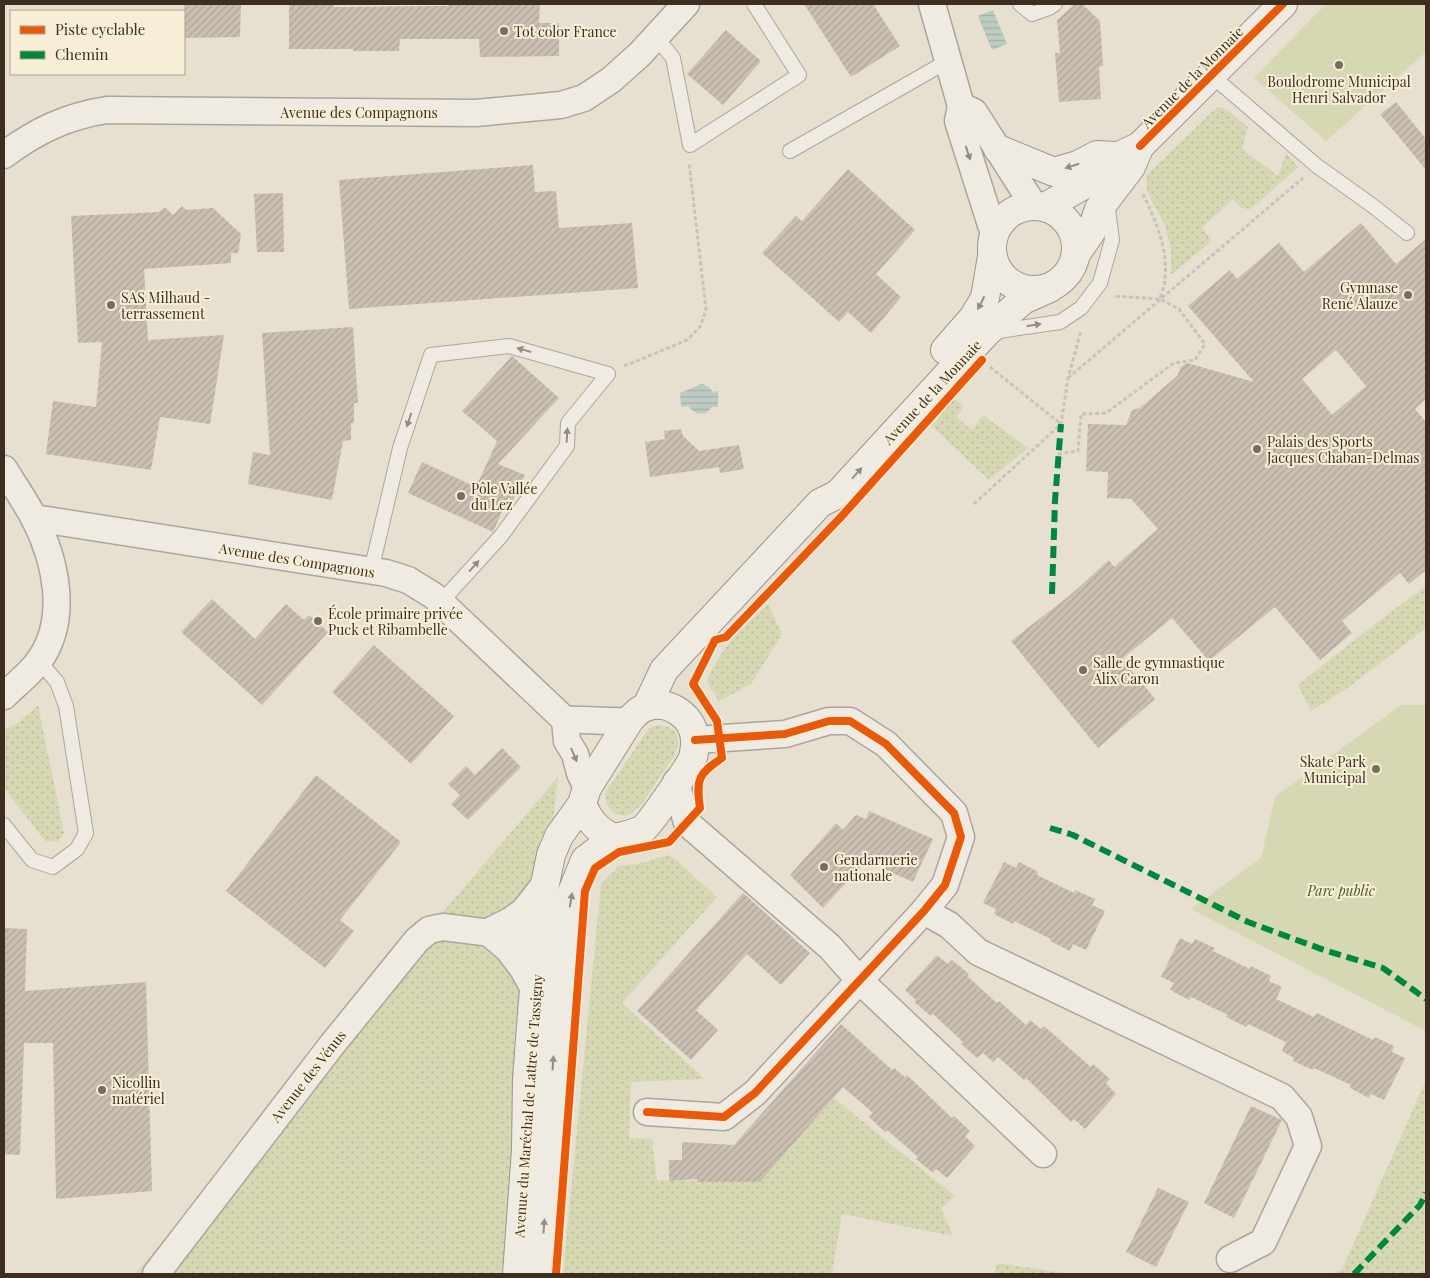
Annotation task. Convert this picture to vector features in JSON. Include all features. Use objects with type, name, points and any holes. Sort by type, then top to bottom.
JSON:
[{"type":"street","name":"Avenue des Compagnons","points":[[4,155],[45,129],[84,114],[107,110],[476,113],[561,105],[584,98],[611,80],[640,54],[686,4]]},
{"type":"street","points":[[932,4],[960,106],[958,121],[993,245],[996,268],[1003,278],[1013,286],[1025,290],[1050,288],[1062,280],[1071,268],[1076,254],[1076,242],[1072,230],[1065,220],[1056,212],[1039,207],[1021,208],[1009,214],[1000,223],[993,245]]},
{"type":"street","name":"Avenue de la Monnaie","points":[[1039,207],[1089,182],[1128,158],[1283,4]]},
{"type":"street","points":[[960,106],[974,112],[1039,207]]},
{"type":"street","points":[[998,149],[1054,172],[1078,165],[1097,155],[1128,158]]},
{"type":"street","name":"Avenue de la Monnaie","points":[[1076,254],[1091,232],[1098,209],[1128,158]]},
{"type":"street","name":"Avenue de la Monnaie","points":[[820,503],[820,488],[973,318],[985,298],[993,245]]},
{"type":"street","name":"Avenue de la Monnaie","points":[[584,796],[638,714],[660,675],[820,503],[838,494],[986,333],[1023,300],[1050,288]]},
{"type":"street","points":[[4,469],[34,518],[53,563],[56,600],[55,624],[39,661],[4,696]]},
{"type":"street","name":"Avenue des Compagnons","points":[[34,518],[371,571],[408,580],[441,602],[565,720]]},
{"type":"street","points":[[677,709],[678,679],[684,649]]},
{"type":"street","points":[[644,828],[693,758],[695,740],[686,718],[677,709],[662,705],[638,714],[605,722],[583,719],[565,720],[567,741],[575,754],[580,773],[587,816],[597,829],[614,838],[628,836],[644,828],[687,823]]},
{"type":"street","points":[[647,1112],[724,1117],[755,1093],[924,911],[945,884],[961,837],[954,813],[886,744],[850,721],[829,721],[785,734],[695,740]]},
{"type":"street","points":[[676,782],[687,823],[830,947],[860,981],[1043,1154]]},
{"type":"street","name":"Avenue du Maréchal de Lattre de Tassigny","points":[[541,1274],[555,1046],[552,940],[545,884],[551,855],[559,836],[584,796]]},
{"type":"street","name":"Avenue du Maréchal de Lattre de Tassigny","points":[[517,1274],[526,1150],[527,1079],[534,989],[585,860],[614,838]]},
{"type":"street","points":[[534,989],[523,969],[508,949],[488,932],[510,921],[524,911],[545,884]]},
{"type":"street","points":[[924,911],[949,925],[978,952],[1282,1097],[1299,1117],[1308,1146],[1264,1242],[1230,1259]]},
{"type":"street","name":"Avenue des Vénus","points":[[156,1274],[331,1046],[417,940],[429,930],[443,927],[552,940]]},
{"type":"lane","points":[[656,37],[673,58],[690,145],[799,75],[754,4]]},
{"type":"lane","points":[[1020,4],[1032,14],[1055,4]]},
{"type":"lane","points":[[790,151],[948,61]]},
{"type":"lane","points":[[1211,76],[1317,166],[1407,233]]},
{"type":"lane","points":[[986,333],[1060,322],[1081,308],[1100,283],[1112,240],[1106,198]]},
{"type":"lane","points":[[371,571],[400,448],[431,355],[509,346],[608,374],[568,423],[567,446],[500,536],[441,602]]},
{"type":"lane","points":[[4,825],[9,843],[32,860],[53,867],[77,849],[86,833],[66,706],[57,682],[39,661]]},
{"type":"path","points":[[608,374],[687,340],[700,327],[706,310],[688,162],[690,145]]},
{"type":"path","points":[[1128,158],[1139,186],[1157,221],[1164,254],[1166,280],[1160,299]]},
{"type":"path","points":[[1068,378],[1317,166]]},
{"type":"path","points":[[974,504],[1060,424],[1068,378],[1091,295],[1160,299],[1179,309],[1205,344],[1195,360],[1174,362],[1106,413],[1081,414],[1078,451],[1058,454]]},
{"type":"path","points":[[989,366],[1060,424]]},
{"type":"green space","name":"Boulodrome Municipal Henri Salvador","points":[[1326,4],[1426,4],[1426,52],[1326,141],[1254,78]]},
{"type":"green space","points":[[1219,107],[1226,109],[1248,127],[1242,149],[1278,176],[1286,153],[1298,167],[1251,209],[1241,208],[1233,199],[1202,228],[1212,241],[1171,275],[1171,249],[1165,226],[1147,191],[1147,175]]},
{"type":"green space","points":[[954,398],[964,406],[956,417],[972,430],[983,415],[1028,448],[989,480],[932,426]]},
{"type":"green space","points":[[1426,586],[1426,628],[1346,689],[1311,711],[1298,685]]},
{"type":"green space","points":[[768,604],[782,634],[751,684],[719,701],[707,682],[712,671],[725,649]]},
{"type":"green space","points":[[38,705],[64,833],[57,842],[45,841],[4,788],[4,730],[18,723]]},
{"type":"green space","name":"Parc public","points":[[1401,705],[1426,705],[1426,1031],[1191,909],[1261,858],[1275,797]]},
{"type":"green space","points":[[659,725],[668,727],[676,732],[678,744],[675,753],[646,798],[635,811],[622,815],[615,813],[606,802],[605,793],[649,728]]},
{"type":"green space","points":[[558,777],[502,1274],[135,1274]]},
{"type":"green space","points":[[668,855],[674,858],[717,897],[622,1003],[705,1079],[631,1082],[629,1138],[652,1139],[657,1180],[760,1182],[834,1098],[955,1196],[941,1209],[953,1236],[842,1214],[832,1274],[563,1274],[601,884],[619,866],[638,864]]},
{"type":"green space","points":[[1426,1080],[1426,1274],[1331,1274],[1342,1270]]},
{"type":"green space","points":[[997,1263],[1070,1274],[994,1274]]},
{"type":"shaded area","points":[[993,10],[1007,44],[992,50],[978,16]]},
{"type":"shaded area","points":[[702,384],[709,387],[713,392],[718,391],[718,407],[712,407],[700,414],[688,406],[681,407],[680,392]]},
{"type":"building","points":[[184,4],[241,4],[240,37],[185,38]]},
{"type":"building","points":[[289,4],[333,4],[334,7],[540,4],[539,23],[559,23],[559,56],[480,57],[479,39],[400,39],[399,51],[289,49]]},
{"type":"building","points":[[804,4],[873,4],[900,46],[851,77]]},
{"type":"building","points":[[1075,4],[1082,4],[1100,21],[1103,66],[1099,67],[1101,99],[1059,102],[1055,53],[1060,53],[1057,20]]},
{"type":"building","points":[[726,30],[761,61],[723,105],[687,74]]},
{"type":"building","points":[[1396,102],[1426,139],[1426,170],[1380,114]]},
{"type":"building","points":[[533,165],[535,192],[556,191],[559,228],[632,223],[638,288],[349,309],[339,180]]},
{"type":"building","points":[[848,169],[915,230],[876,274],[901,297],[871,333],[848,312],[839,322],[762,253],[796,216],[802,221]]},
{"type":"building","points":[[283,193],[284,252],[257,252],[254,194]]},
{"type":"building","points":[[182,206],[186,210],[213,208],[241,234],[238,253],[231,253],[231,263],[144,269],[148,340],[224,335],[210,424],[160,417],[151,470],[46,454],[53,401],[96,407],[102,342],[78,343],[71,216],[159,212],[165,207],[173,215]]},
{"type":"building","name":"Palais des Sports Jacques Chaban-Delmas","points":[[1361,223],[1396,264],[1426,239],[1426,399],[1415,409],[1426,422],[1426,570],[1409,584],[1400,573],[1342,621],[1352,633],[1320,660],[1275,607],[1209,661],[1172,618],[1122,659],[1155,699],[1098,748],[1011,641],[1069,596],[1109,560],[1114,567],[1158,529],[1131,499],[1107,498],[1108,472],[1086,471],[1088,424],[1126,425],[1132,410],[1140,408],[1177,376],[1181,367],[1187,363],[1254,382],[1188,306],[1230,270],[1237,279],[1279,243],[1304,272]],"holes":[[[1336,350],[1366,386],[1332,415],[1302,379]]]},
{"type":"building","points":[[353,327],[358,403],[354,403],[354,423],[351,423],[351,440],[343,441],[332,500],[248,484],[253,452],[270,455],[262,333]]},
{"type":"building","points":[[512,356],[559,398],[498,464],[525,475],[513,500],[508,498],[493,532],[408,493],[422,462],[476,487],[497,441],[462,411]]},
{"type":"building","points":[[681,429],[683,436],[699,451],[739,445],[744,469],[720,473],[719,467],[650,477],[645,442],[665,439],[664,431]]},
{"type":"building","points":[[212,599],[255,639],[286,604],[304,620],[309,615],[328,632],[262,705],[181,632]]},
{"type":"building","points":[[374,645],[454,716],[411,764],[332,692]]},
{"type":"building","points":[[502,748],[521,767],[468,820],[451,804],[460,795],[448,784],[466,766],[475,775]]},
{"type":"building","points":[[316,775],[401,842],[340,920],[354,931],[325,968],[226,891]]},
{"type":"building","points":[[869,811],[933,839],[913,882],[866,861],[823,908],[790,875],[836,823],[843,830],[856,815],[866,819]]},
{"type":"building","points":[[1004,862],[1016,868],[1019,862],[1038,872],[1037,875],[1074,893],[1075,890],[1095,899],[1092,905],[1105,911],[1086,950],[1073,944],[1070,951],[1050,941],[1051,939],[1014,921],[1013,924],[994,914],[996,909],[983,903]]},
{"type":"building","points":[[743,893],[810,953],[781,985],[747,954],[696,1010],[718,1030],[691,1060],[637,1011]]},
{"type":"building","name":"Nicollin matériel","points":[[4,928],[27,929],[25,991],[146,982],[152,1191],[56,1199],[53,1043],[24,1043],[20,1155],[4,1154]]},
{"type":"building","points":[[1180,938],[1192,944],[1195,939],[1215,948],[1213,951],[1250,969],[1251,966],[1271,976],[1269,981],[1282,987],[1276,999],[1314,1017],[1317,1013],[1373,1040],[1375,1037],[1394,1046],[1392,1052],[1405,1058],[1384,1100],[1371,1094],[1369,1098],[1350,1088],[1351,1085],[1314,1068],[1313,1070],[1293,1061],[1294,1058],[1282,1051],[1286,1042],[1248,1024],[1246,1027],[1226,1017],[1228,1015],[1191,997],[1189,1000],[1170,990],[1174,983],[1161,977]]},
{"type":"building","points":[[937,955],[948,964],[952,960],[969,974],[967,976],[997,1003],[999,1001],[1026,1025],[1030,1020],[1041,1029],[1044,1026],[1091,1067],[1093,1064],[1110,1079],[1106,1083],[1116,1094],[1085,1129],[1074,1119],[1071,1122],[1026,1078],[1024,1080],[998,1057],[993,1062],[983,1053],[977,1058],[933,1014],[931,1016],[914,1002],[916,1000],[905,990]]},
{"type":"building","points":[[841,1024],[892,1070],[894,1068],[905,1077],[907,1075],[952,1118],[954,1116],[970,1131],[965,1136],[975,1146],[947,1178],[936,1169],[933,1173],[887,1130],[885,1132],[869,1117],[873,1113],[843,1087],[760,1182],[697,1182],[697,1179],[669,1181],[669,1160],[682,1160],[682,1142],[734,1145]]},
{"type":"building","points":[[1251,1106],[1282,1120],[1234,1218],[1204,1203]]},
{"type":"building","points":[[1158,1188],[1189,1202],[1156,1267],[1126,1252]]},
{"type":"marked path","points":[[1052,594],[1055,501],[1061,424]]},
{"type":"marked path","points":[[1050,828],[1073,835],[1248,922],[1324,950],[1383,968],[1426,999]]},
{"type":"marked path","points":[[1354,1274],[1420,1205],[1426,1193]]},
{"type":"cycle path","points":[[1140,146],[1283,4]]},
{"type":"cycle path","points":[[556,1274],[585,891],[595,868],[619,852],[669,842],[700,808],[698,790],[700,778],[708,768],[722,758],[717,721],[693,684],[715,640],[726,637],[840,518],[982,360]]},
{"type":"cycle path","points":[[647,1112],[724,1117],[755,1093],[924,911],[945,885],[961,837],[954,813],[886,744],[850,721],[829,721],[785,734],[695,740]]},
{"type":"place","name":"Tot color France","points":[[504,31]]},
{"type":"place","name":"Boulodrome Municipal Henri Salvador","points":[[1339,65]]},
{"type":"place","name":"Gymnase René Alauze","points":[[1408,295]]},
{"type":"place","name":"SAS Milhaud - terrassement","points":[[111,305]]},
{"type":"place","name":"Palais des Sports Jacques Chaban-Delmas","points":[[1257,449]]},
{"type":"place","name":"Pôle Vallée du Lez","points":[[461,496]]},
{"type":"place","name":"École primaire privée Puck et Ribambelle","points":[[318,621]]},
{"type":"place","name":"Salle de gymnastique Alix Caron","points":[[1083,670]]},
{"type":"place","name":"Skate Park Municipal","points":[[1376,769]]},
{"type":"place","name":"Gendarmerie nationale","points":[[824,867]]},
{"type":"place","name":"Nicollin matériel","points":[[102,1090]]}]
